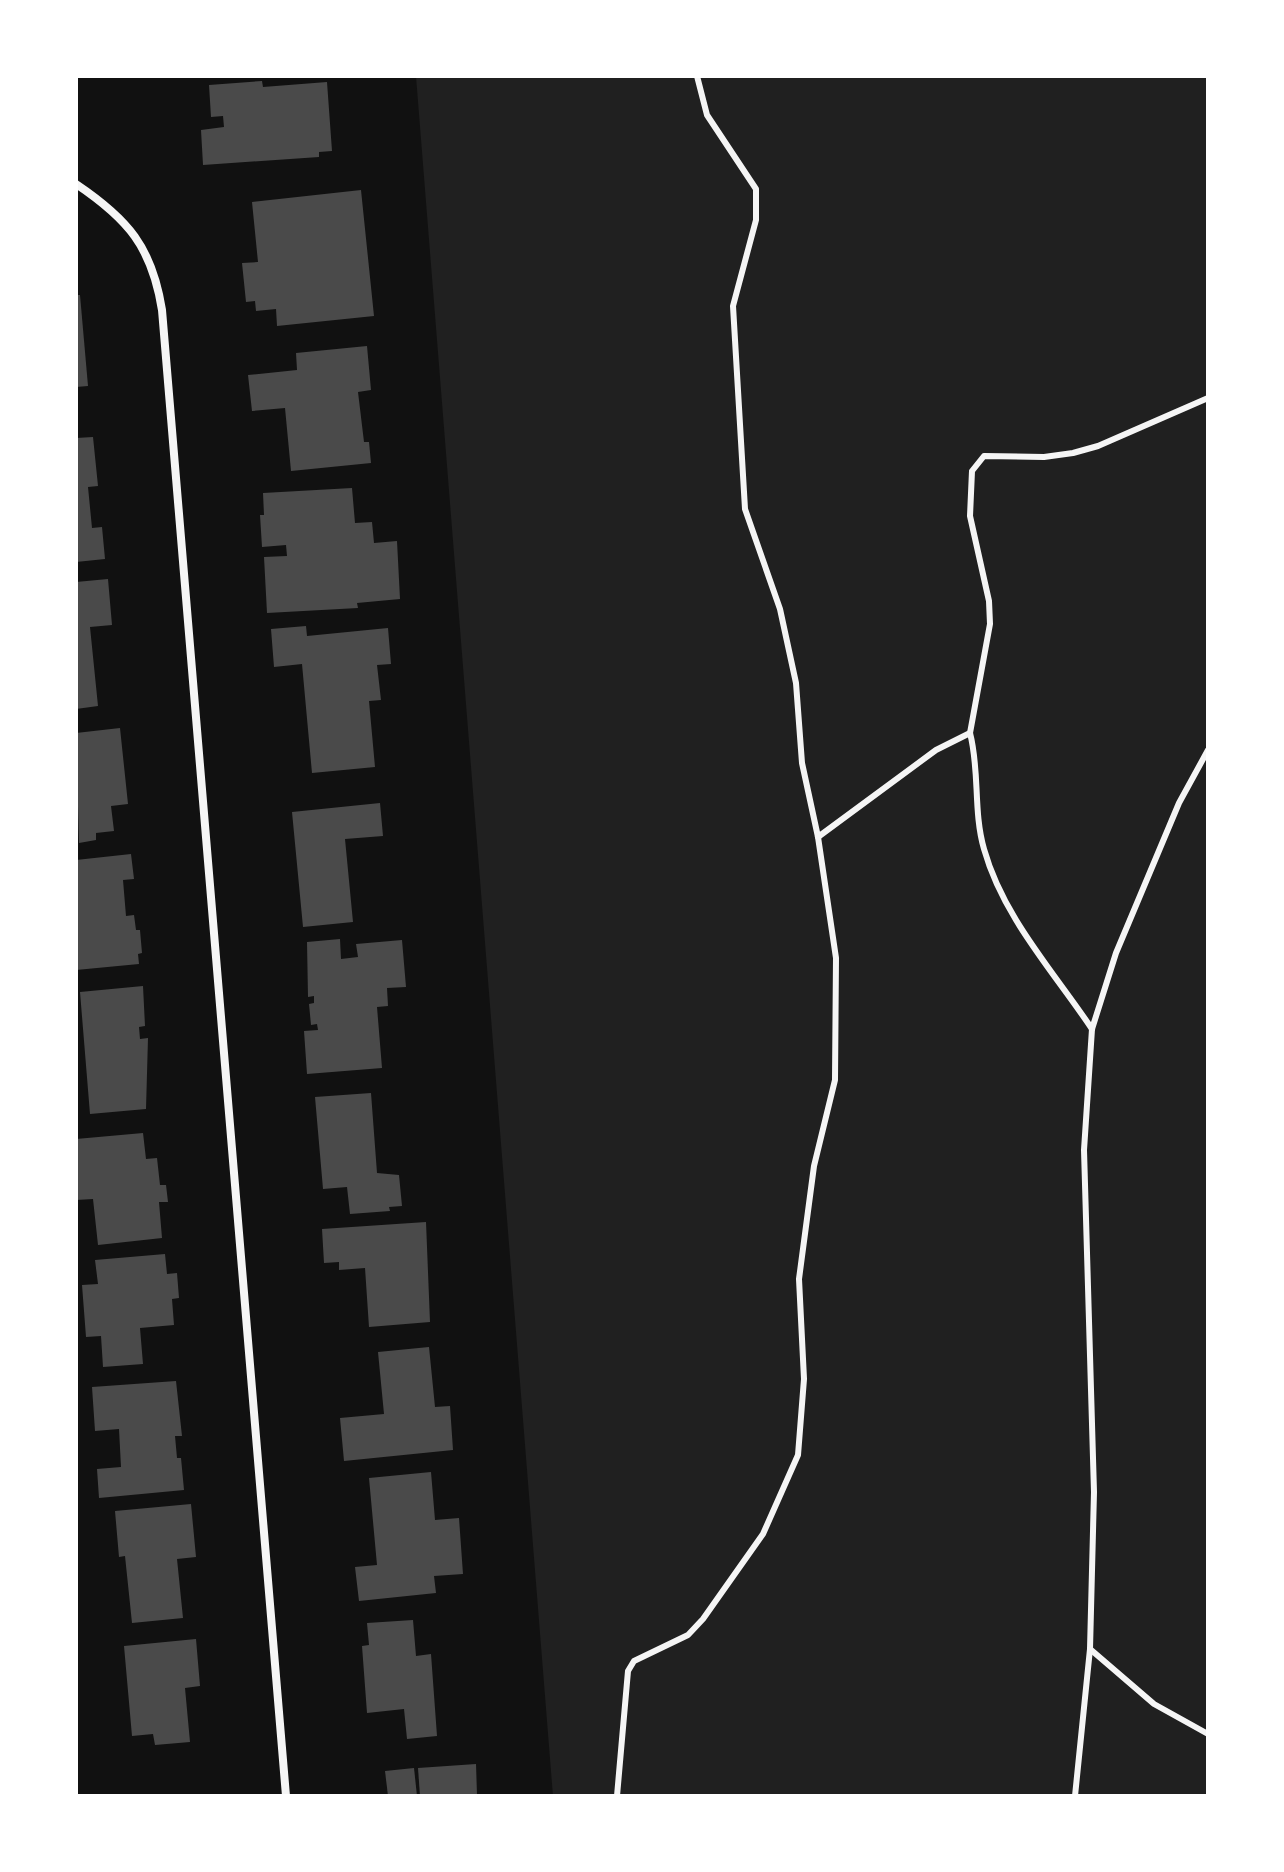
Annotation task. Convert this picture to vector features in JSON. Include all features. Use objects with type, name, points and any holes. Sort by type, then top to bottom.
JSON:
[{"type":"street","points":[[76,184],[105,203],[133,231],[151,263],[162,310],[286,1796]]},
{"type":"lane","points":[[617,1796],[628,1671],[641,1657],[696,1628],[763,1534],[798,1455],[803,1426],[804,1379],[799,1279],[814,1166],[835,1080],[836,958],[818,837],[802,763],[796,683],[780,609],[745,509],[733,306],[756,220],[756,189],[750,176],[712,125],[697,76]]},
{"type":"lane","points":[[1092,1029],[1029,941],[994,877],[978,824],[974,749],[970,733],[990,624],[989,601],[970,516],[972,471],[976,462],[984,456],[1044,457],[1086,449],[1208,398]]},
{"type":"lane","points":[[818,837],[936,750],[970,733]]},
{"type":"lane","points":[[1075,1796],[1090,1649],[1094,1519],[1084,1150],[1092,1029],[1116,953],[1179,803],[1208,750]]},
{"type":"lane","points":[[1090,1649],[1154,1704],[1208,1734]]},
{"type":"shaded area","points":[[416,76],[1208,76],[1208,1796],[553,1796]]},
{"type":"building","points":[[262,81],[263,87],[327,82],[332,151],[319,152],[319,157],[203,165],[201,130],[224,127],[223,116],[211,117],[209,85]]},
{"type":"building","points":[[361,190],[374,316],[277,326],[276,309],[256,311],[255,301],[246,302],[242,263],[258,262],[252,202]]},
{"type":"building","points":[[76,295],[80,295],[88,386],[76,387]]},
{"type":"building","points":[[367,346],[371,390],[358,392],[364,442],[369,442],[371,463],[291,471],[285,408],[252,411],[248,375],[297,370],[296,353]]},
{"type":"building","points":[[93,437],[98,486],[88,487],[92,528],[102,527],[105,559],[76,562],[76,438]]},
{"type":"building","points":[[352,488],[355,523],[372,522],[374,543],[397,541],[400,599],[357,603],[358,608],[267,613],[264,557],[287,556],[286,545],[262,547],[260,515],[264,515],[263,493]]},
{"type":"building","points":[[108,579],[112,625],[90,627],[98,706],[76,709],[76,582]]},
{"type":"building","points":[[306,626],[307,636],[388,628],[391,664],[377,665],[381,700],[369,701],[375,767],[312,773],[302,664],[274,667],[271,629]]},
{"type":"building","points":[[120,728],[128,804],[111,806],[114,831],[96,833],[96,840],[79,843],[76,733]]},
{"type":"building","points":[[380,803],[383,836],[345,839],[353,922],[303,927],[292,812]]},
{"type":"building","points":[[131,854],[134,879],[123,880],[126,916],[134,915],[136,930],[140,930],[142,953],[138,954],[139,964],[76,970],[76,860]]},
{"type":"building","points":[[340,939],[341,959],[358,957],[356,944],[402,940],[406,987],[387,988],[388,1006],[377,1007],[382,1068],[307,1074],[304,1031],[318,1030],[317,1024],[311,1025],[309,1004],[314,1003],[314,996],[308,997],[307,942]]},
{"type":"building","points":[[143,986],[145,1026],[139,1027],[140,1039],[148,1038],[146,1109],[90,1114],[80,992]]},
{"type":"building","points":[[371,1093],[377,1173],[399,1175],[402,1206],[389,1207],[390,1211],[350,1214],[347,1187],[323,1189],[315,1097]]},
{"type":"building","points":[[143,1133],[146,1159],[157,1158],[160,1185],[166,1185],[168,1202],[159,1202],[162,1238],[98,1245],[93,1199],[76,1200],[76,1139]]},
{"type":"building","points":[[426,1222],[430,1322],[369,1327],[365,1268],[339,1270],[339,1262],[324,1263],[322,1229]]},
{"type":"building","points":[[165,1254],[167,1274],[177,1273],[179,1298],[172,1299],[174,1325],[140,1328],[143,1364],[103,1367],[101,1336],[86,1337],[82,1285],[98,1284],[95,1260]]},
{"type":"building","points":[[429,1347],[435,1407],[450,1406],[453,1450],[344,1461],[340,1418],[384,1414],[378,1352]]},
{"type":"building","points":[[176,1381],[182,1436],[175,1436],[184,1490],[99,1498],[97,1469],[121,1467],[119,1429],[95,1431],[92,1387]]},
{"type":"building","points":[[431,1472],[435,1520],[459,1518],[463,1574],[434,1576],[436,1593],[359,1601],[355,1567],[377,1565],[369,1478]]},
{"type":"building","points":[[191,1504],[196,1557],[177,1559],[183,1618],[132,1623],[125,1556],[119,1557],[115,1511]]},
{"type":"building","points":[[413,1620],[416,1656],[431,1654],[437,1736],[407,1739],[404,1709],[367,1713],[362,1646],[369,1645],[367,1623]]},
{"type":"building","points":[[196,1639],[200,1686],[185,1688],[190,1742],[155,1745],[153,1734],[132,1736],[124,1646]]},
{"type":"building","points":[[476,1764],[477,1796],[420,1796],[418,1768]]},
{"type":"building","points":[[414,1768],[417,1796],[388,1796],[385,1771]]}]
